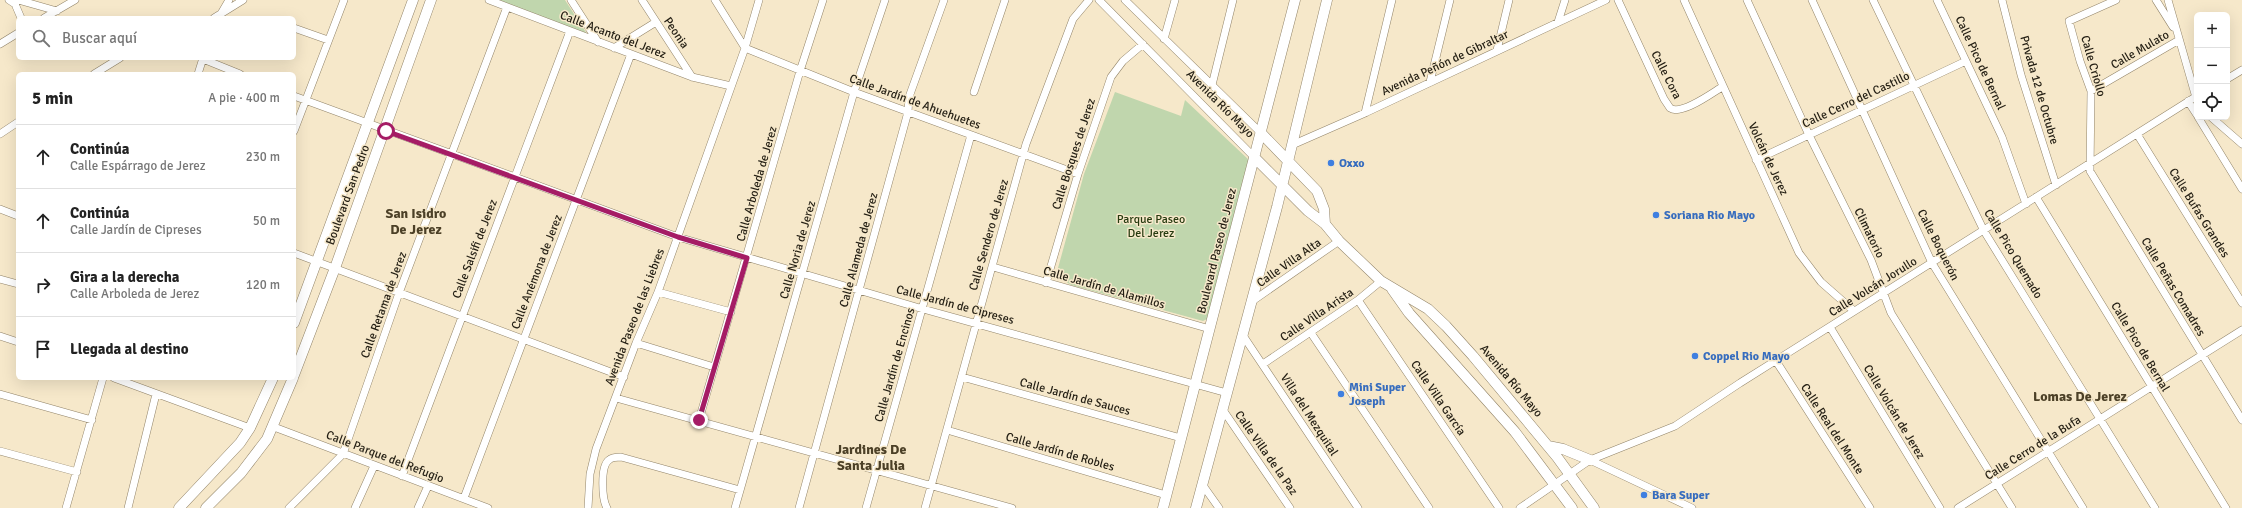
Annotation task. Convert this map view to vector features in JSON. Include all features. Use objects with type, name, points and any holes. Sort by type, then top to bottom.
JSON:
[{"type":"street","points":[[9,0],[15,4],[20,16]]},
{"type":"street","points":[[18,0],[57,11]]},
{"type":"street","points":[[48,16],[75,0]]},
{"type":"street","points":[[221,16],[229,0]]},
{"type":"street","points":[[221,16],[243,0]]},
{"type":"street","points":[[296,126],[344,0]]},
{"type":"street","name":"Boulevard San Pedro","points":[[296,317],[413,0]]},
{"type":"street","name":"Boulevard San Pedro","points":[[296,370],[336,268],[386,131],[431,0]]},
{"type":"street","name":"Calle Acanto del Jerez","points":[[489,0],[692,77],[731,86]]},
{"type":"street","points":[[571,0],[598,42]]},
{"type":"street","name":"Peonia","points":[[642,0],[692,77]]},
{"type":"street","points":[[715,0],[744,48]]},
{"type":"street","name":"Avenida Paseo de las Liebres","points":[[588,508],[592,460],[678,237],[744,48],[759,0]]},
{"type":"street","name":"Calle Arboleda de Jerez","points":[[699,420],[800,71],[823,0]]},
{"type":"street","name":"Calle Noria de Jerez","points":[[736,508],[854,92],[885,0]]},
{"type":"street","name":"Calle Alameda de Jerez","points":[[799,508],[816,452],[908,112],[909,97],[944,0]]},
{"type":"street","points":[[974,92],[1005,0]]},
{"type":"street","name":"Calle Sendero de Jerez","points":[[925,508],[948,430],[976,322],[1023,154],[1073,19],[1090,0]]},
{"type":"street","name":"Avenida Río Mayo","points":[[1099,0],[1144,44],[1281,186],[1308,211],[1326,224],[1339,241],[1381,281],[1392,289],[1416,300],[1446,326],[1473,356],[1570,473],[1594,508]]},
{"type":"street","name":"Avenida Río Mayo","points":[[1125,0],[1261,133],[1317,191],[1324,209],[1326,224]]},
{"type":"street","points":[[1164,39],[1175,0]]},
{"type":"street","points":[[1212,85],[1233,0]]},
{"type":"street","name":"Boulevard Paseo de Jerez","points":[[1164,508],[1166,495],[1295,0]]},
{"type":"street","points":[[1196,508],[1288,161],[1327,0]]},
{"type":"street","points":[[1365,113],[1392,0]]},
{"type":"street","points":[[1430,82],[1450,0]]},
{"type":"street","points":[[1497,50],[1509,0]]},
{"type":"street","points":[[1558,22],[1565,0]]},
{"type":"street","name":"Avenida Peñón de Gibraltar","points":[[1292,145],[1365,113],[1606,0]]},
{"type":"street","name":"Calle Cora","points":[[1618,0],[1664,99],[1670,108],[1678,109],[1691,106],[1722,87]]},
{"type":"street","name":"Volcán de Jerez","points":[[1684,0],[1722,87],[1799,253],[1821,282],[1854,311]]},
{"type":"street","name":"Climatorio","points":[[1747,0],[1809,135],[1871,260],[1890,313],[2012,508]]},
{"type":"street","name":"Calle Boquerón","points":[[1812,0],[1932,264],[2082,508]]},
{"type":"street","name":"Calle Pico Quemado","points":[[1873,0],[1984,231],[2101,419],[2154,508]]},
{"type":"street","name":"Calle Pico de Bernal","points":[[1937,0],[2002,136],[2026,204]]},
{"type":"street","name":"Privada 12 de Octubre","points":[[2002,0],[2021,75],[2056,185]]},
{"type":"street","name":"Calle Criollo","points":[[2088,165],[2092,114],[2091,91],[2080,61],[2069,21],[2116,0]]},
{"type":"street","points":[[2156,0],[2175,30]]},
{"type":"street","points":[[2168,0],[2194,99]]},
{"type":"street","name":"Calle Retama de Jerez","points":[[343,454],[399,293],[507,7]]},
{"type":"street","points":[[614,48],[656,22]]},
{"type":"street","points":[[296,29],[328,40]]},
{"type":"street","name":"Calle Salsifi de Jerez","points":[[402,476],[461,316],[570,31]]},
{"type":"street","points":[[0,44],[16,34]]},
{"type":"street","name":"Calle Mulato","points":[[2091,91],[2179,40]]},
{"type":"street","name":"Calle Bosques de Jerez","points":[[1046,283],[1078,174],[1111,77],[1123,61],[1144,44]]},
{"type":"street","name":"Calle Jardín de Ahuehuetes","points":[[744,48],[854,92],[1078,174]]},
{"type":"street","name":"Calle Anémona de Jerez","points":[[464,498],[631,54]]},
{"type":"street","points":[[97,72],[117,60]]},
{"type":"street","points":[[199,72],[202,60]]},
{"type":"street","points":[[208,60],[235,72]]},
{"type":"street","name":"Calle Cerro del Castillo","points":[[1756,160],[1966,61]]},
{"type":"street","points":[[2230,77],[2242,70]]},
{"type":"street","name":"Calle Jardín de Cipreses","points":[[296,97],[678,237],[747,258],[1227,393]]},
{"type":"street","name":"Calle Volcán Jorullo","points":[[1520,508],[1590,460],[1675,426],[1854,311],[1932,264],[2036,197],[2194,99]]},
{"type":"street","points":[[2200,120],[2242,189]]},
{"type":"street","points":[[2216,120],[2240,141]]},
{"type":"street","points":[[0,134],[16,123]]},
{"type":"street","name":"Calle Bufas Grandes","points":[[2137,134],[2242,303]]},
{"type":"street","name":"Calle Jardín de Encinos","points":[[866,508],[971,135]]},
{"type":"street","name":"Calle Peñas Comadres","points":[[2088,165],[2092,177],[2242,420]]},
{"type":"street","name":"Calle Pico de Bernal","points":[[2036,197],[2151,388],[2226,508]]},
{"type":"street","points":[[0,209],[16,215]]},
{"type":"street","name":"Calle Villa Alta","points":[[1251,302],[1339,241]]},
{"type":"street","points":[[296,254],[624,377]]},
{"type":"street","name":"Calle Jardín de Alamillos","points":[[992,267],[1210,329]]},
{"type":"street","points":[[0,279],[16,283]]},
{"type":"street","name":"Calle Villa Arista","points":[[1263,364],[1358,300],[1381,281]]},
{"type":"street","name":"Avenida Río Mayo","points":[[1392,289],[1409,313],[1515,432],[1572,508]]},
{"type":"street","points":[[658,292],[731,312]]},
{"type":"street","name":"Calle Villa García","points":[[1358,300],[1499,508]]},
{"type":"street","name":"Calle Volcán de Jerez","points":[[1830,327],[1940,508]]},
{"type":"street","name":"Calle Cerro de la Bufa","points":[[1958,508],[2242,330]]},
{"type":"street","points":[[1311,333],[1429,508]]},
{"type":"street","name":"Villa del Mezquital","points":[[1242,334],[1358,508]]},
{"type":"street","points":[[0,336],[16,341]]},
{"type":"street","points":[[636,343],[714,366]]},
{"type":"street","name":"Calle Real del Monte","points":[[1776,362],[1870,508]]},
{"type":"street","name":"Calle Jardín de Sauces","points":[[962,378],[1181,438]]},
{"type":"street","points":[[66,508],[103,380]]},
{"type":"street","points":[[119,380],[250,428]]},
{"type":"street","points":[[179,508],[229,457],[250,428],[272,380]]},
{"type":"street","points":[[206,508],[253,459],[274,427],[292,380]]},
{"type":"street","points":[[0,394],[92,420]]},
{"type":"street","points":[[128,508],[156,394]]},
{"type":"street","points":[[616,398],[816,452],[931,485],[986,504],[1012,508]]},
{"type":"street","name":"Calle Villa de la Paz","points":[[1223,410],[1290,508]]},
{"type":"street","name":"Calle Parque del Refugio","points":[[274,427],[374,466],[464,498],[476,506],[488,508]]},
{"type":"street","name":"Calle Jardín de Robles","points":[[948,430],[1166,495]]},
{"type":"street","points":[[1548,446],[1563,449],[1590,460],[1692,508]]},
{"type":"street","points":[[0,451],[76,472]]},
{"type":"street","points":[[290,508],[343,454]]},
{"type":"street","points":[[607,508],[604,500],[604,470],[606,464],[614,458],[625,458],[740,490]]},
{"type":"street","points":[[355,508],[374,466]]},
{"type":"street","points":[[1202,484],[1219,508]]},
{"type":"street","points":[[418,508],[428,486]]},
{"type":"green space","points":[[490,0],[565,0],[589,37]]},
{"type":"green space","name":"Parque Paseo Del Jerez","points":[[1115,92],[1181,116],[1185,100],[1249,160],[1207,319],[1203,321],[1071,285],[1060,278],[1058,268],[1084,174]]},
{"type":"place","name":"Oxxo","points":[[1331,163]]},
{"type":"place","name":"Soriana Rio Mayo","points":[[1656,215]]},
{"type":"place","name":"Coppel Rio Mayo","points":[[1695,356]]},
{"type":"place","name":"Mini Super Joseph","points":[[1341,394]]},
{"type":"place","name":"Bara Super","points":[[1644,495]]},
{"type":"district","name":"San Isidro De Jerez","points":[[416,222]]},
{"type":"district","name":"Lomas De Jerez","points":[[2080,396]]},
{"type":"district","name":"Jardines De Santa Julia","points":[[871,458]]},
{"type":"route","points":[[386,131],[678,237],[747,258],[699,420]]}]
